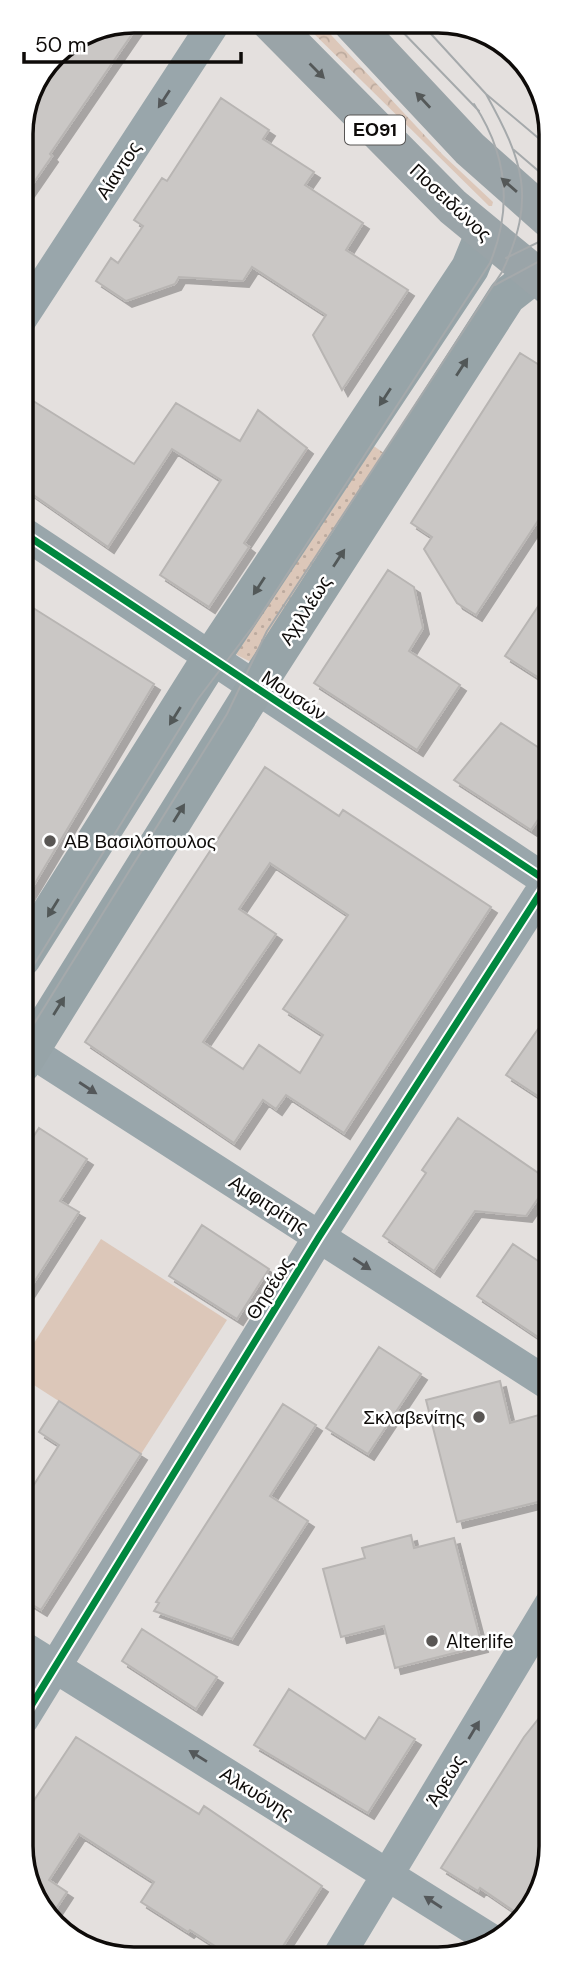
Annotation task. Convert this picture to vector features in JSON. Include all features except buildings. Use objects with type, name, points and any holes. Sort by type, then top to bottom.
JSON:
[{"type":"highway","name":"Ποσειδώνος","points":[[281,33],[484,234],[539,278]]},
{"type":"highway","name":"ΕΟ91","points":[[361,33],[470,149],[539,210]]},
{"type":"main road","points":[[33,941],[211,658],[470,268],[484,234]]},
{"type":"main road","name":"Αχιλλέως","points":[[33,1041],[507,296],[539,281]]},
{"type":"street","name":"Αίαντος","points":[[33,301],[208,33]]},
{"type":"street","name":"Μουσών","points":[[33,539],[539,874]]},
{"type":"street","name":"Θησέως","points":[[33,1701],[320,1237],[539,897]]},
{"type":"street","name":"Αμφιτρίτης","points":[[33,1059],[320,1237],[539,1378]]},
{"type":"street","name":"Άρεως","points":[[344,1947],[539,1623]]},
{"type":"street","name":"Αλκυόνης","points":[[33,1653],[484,1935]]},
{"type":"green space","points":[[313,33],[329,33],[443,155],[493,202],[492,206]]},
{"type":"green space","points":[[368,442],[388,456],[255,664],[237,655],[231,647]]},
{"type":"green space","points":[[101,1239],[227,1320],[141,1454],[33,1384],[33,1344]]},
{"type":"tram line","points":[[404,33],[479,111]]},
{"type":"tram line","points":[[430,33],[486,94],[539,139]]},
{"type":"tram line","points":[[33,1025],[227,714],[267,631],[502,272],[519,222],[521,180],[509,140],[486,94]]},
{"type":"tram line","points":[[33,966],[198,699],[254,625],[490,263],[502,222],[503,181],[494,142],[474,104]]},
{"type":"tram line","points":[[514,150],[539,171]]},
{"type":"tram line","points":[[506,258],[539,242]]},
{"type":"tram line","points":[[495,285],[539,261]]},
{"type":"cycle path","points":[[33,539],[539,876]]},
{"type":"cycle path","points":[[33,1703],[319,1237],[539,895]]},
{"type":"place","name":"ΑΒ Βασιλόπουλος","points":[[50,841]]},
{"type":"place","name":"Σκλαβενίτης","points":[[479,1417]]},
{"type":"place","name":"Alterlife","points":[[432,1641]]}]
